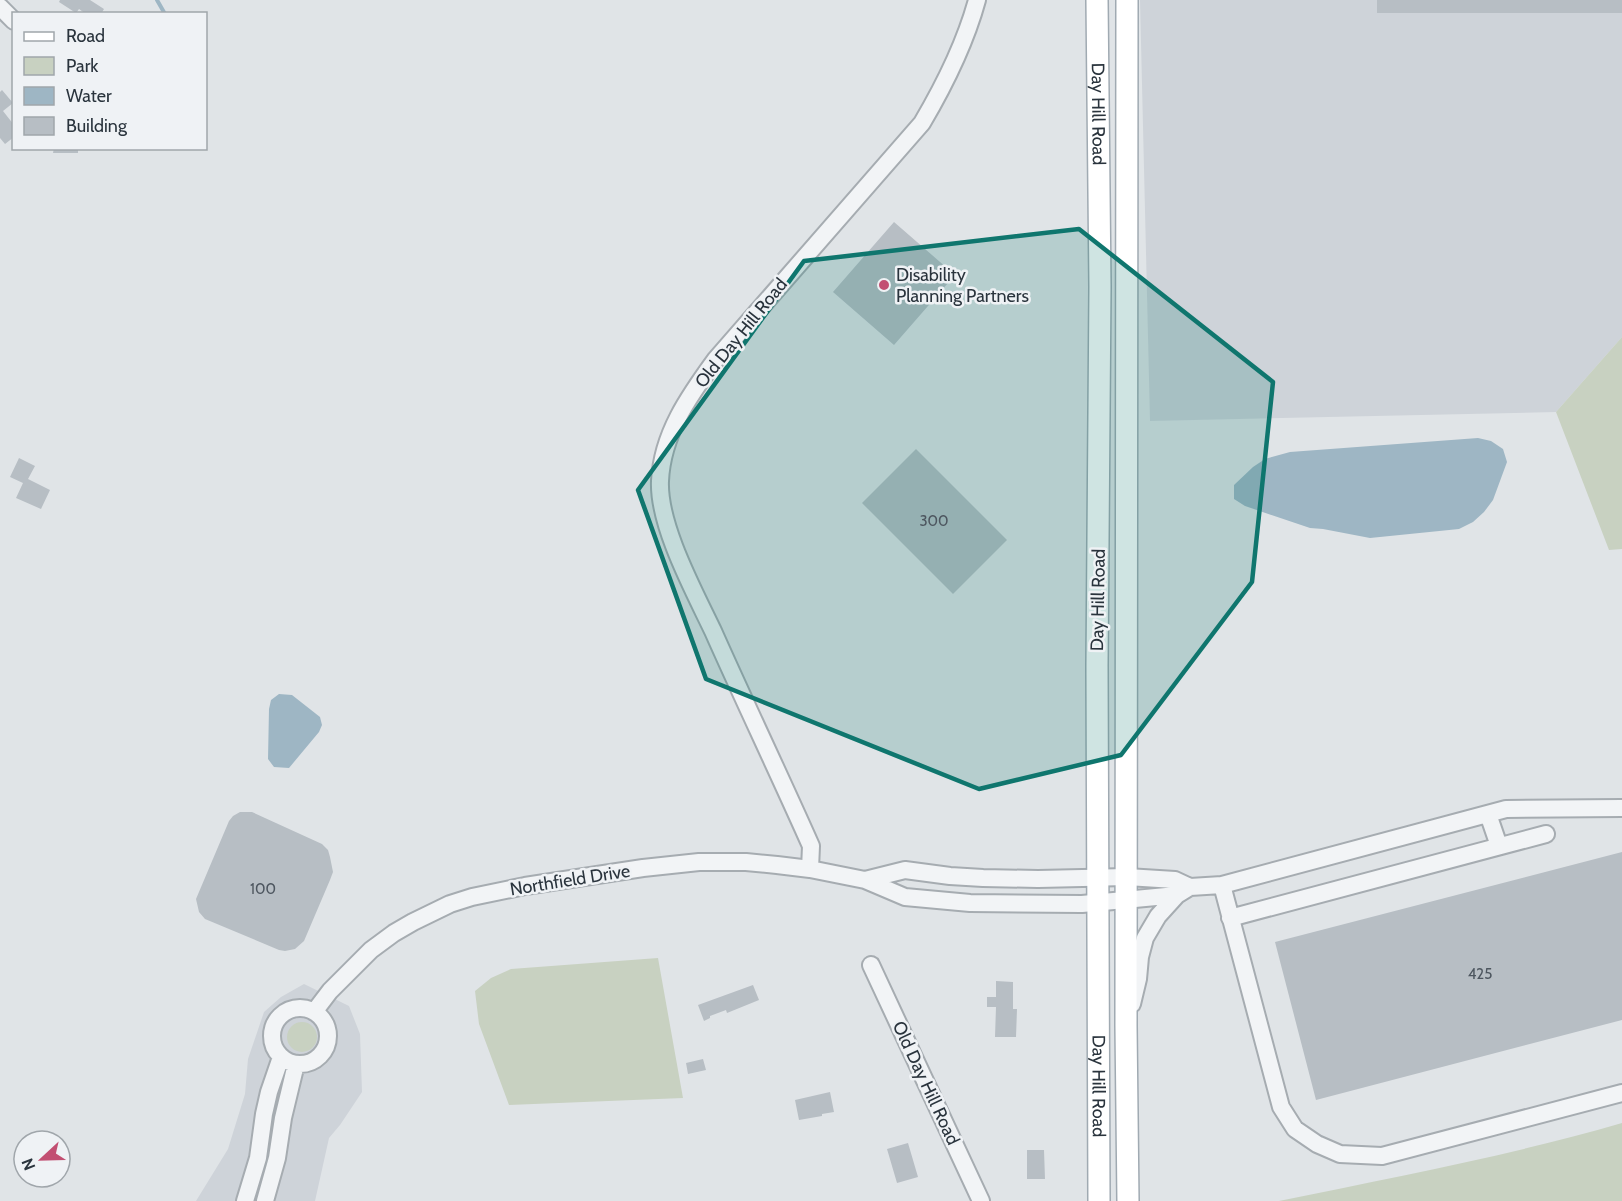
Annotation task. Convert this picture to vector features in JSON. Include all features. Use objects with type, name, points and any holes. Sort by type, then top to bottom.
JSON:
[{"type":"main road","name":"Day Hill Road","points":[[1097,0],[1100,287],[1097,666],[1099,1201]]},
{"type":"main road","name":"Day Hill Road","points":[[1126,0],[1128,1201]]},
{"type":"main road","points":[[1098,142],[1127,145]]},
{"type":"main road","points":[[1099,398],[1127,397]]},
{"type":"street","name":"Old Day Hill Road","points":[[810,869],[811,846],[680,560],[663,506],[660,483],[663,460],[668,438],[679,415],[716,359],[922,123],[955,62],[977,0]]},
{"type":"street","points":[[0,7],[12,19]]},
{"type":"street","points":[[1126,1026],[1145,938],[1158,916],[1184,891],[1222,885],[1506,809],[1622,808]]},
{"type":"street","points":[[1488,814],[1499,846]]},
{"type":"street","points":[[1230,918],[1546,834]]},
{"type":"street","name":"Northfield Drive","points":[[314,1012],[330,991],[354,967],[394,933],[442,908],[472,897],[525,886],[676,864],[746,862],[810,869],[865,880],[905,897],[970,903],[1082,904],[1184,891]]},
{"type":"street","name":"Northfield Drive","points":[[865,880],[905,870],[983,878],[1127,877],[1175,880],[1184,891]]},
{"type":"street","points":[[1222,885],[1281,1107],[1295,1129],[1317,1144],[1340,1154],[1382,1156],[1622,1093]]},
{"type":"street","name":"Old Day Hill Road","points":[[871,965],[981,1201]]},
{"type":"street","points":[[294,1008],[305,1008],[314,1012],[327,1027],[327,1046],[315,1061],[309,1063],[288,1061],[274,1048],[273,1028],[285,1012],[294,1008]]},
{"type":"street","points":[[245,1201],[258,1158],[269,1092],[288,1061]]},
{"type":"street","points":[[265,1201],[277,1158],[288,1061]]},
{"type":"highlighted area","points":[[1079,229],[1273,382],[1252,582],[1121,755],[979,789],[706,679],[638,490],[804,261]]},
{"type":"shaded area","points":[[1140,0],[1622,0],[1622,337],[1556,412],[1150,421]]},
{"type":"shaded area","points":[[304,984],[349,1006],[360,1034],[362,1092],[329,1138],[315,1201],[196,1201],[228,1149],[245,1094],[248,1059],[264,1012],[281,997]]},
{"type":"green space","points":[[1622,337],[1622,549],[1609,550],[1556,412]]},
{"type":"green space","points":[[658,958],[683,1098],[509,1105],[479,1024],[475,991],[491,978],[511,969]]},
{"type":"green space","points":[[302,1022],[313,1026],[317,1037],[313,1048],[302,1052],[291,1048],[287,1037],[291,1026]]},
{"type":"green space","points":[[1622,1123],[1622,1201],[1279,1201],[1494,1156]]},
{"type":"water","points":[[1478,438],[1491,441],[1503,449],[1507,462],[1493,500],[1473,522],[1459,529],[1370,538],[1310,528],[1245,506],[1234,499],[1234,485],[1253,467],[1265,459],[1290,452]]},
{"type":"water","points":[[279,694],[292,695],[320,717],[322,725],[319,732],[289,768],[274,767],[268,759],[269,709],[271,700]]},
{"type":"building","points":[[60,0],[90,0],[104,9],[102,12],[83,12],[79,9],[74,12],[59,2]]},
{"type":"building","points":[[1377,0],[1622,0],[1622,13],[1377,13]]},
{"type":"building","points":[[2,90],[12,102],[3,111],[12,122],[12,139],[5,144],[0,138],[0,92]]},
{"type":"building","points":[[54,150],[78,150],[78,153],[53,153]]},
{"type":"building","points":[[894,222],[955,275],[894,345],[833,292]]},
{"type":"building","points":[[916,449],[1007,540],[953,594],[862,503]]},
{"type":"building","points":[[19,458],[35,466],[28,479],[50,490],[41,509],[16,498],[23,483],[10,477]]},
{"type":"building","points":[[240,812],[252,812],[322,844],[328,850],[333,872],[304,941],[295,949],[279,950],[205,919],[199,912],[196,899],[229,821]]},
{"type":"building","points":[[1622,852],[1622,1020],[1316,1100],[1275,942]]},
{"type":"building","points":[[996,981],[1013,982],[1013,1009],[1017,1009],[1016,1037],[995,1037],[996,1007],[987,1007],[987,997],[996,997]]},
{"type":"building","points":[[753,985],[759,1000],[727,1013],[726,1010],[710,1016],[704,1021],[698,1005]]},
{"type":"building","points":[[703,1059],[706,1070],[688,1074],[686,1063]]},
{"type":"building","points":[[830,1092],[834,1112],[799,1120],[795,1100]]},
{"type":"building","points":[[908,1143],[918,1177],[897,1183],[887,1149]]},
{"type":"building","points":[[1027,1150],[1044,1150],[1045,1179],[1027,1179]]},
{"type":"waterway","points":[[157,0],[164,12]]},
{"type":"place","name":"Disability Planning Partners","points":[[884,285]]}]
